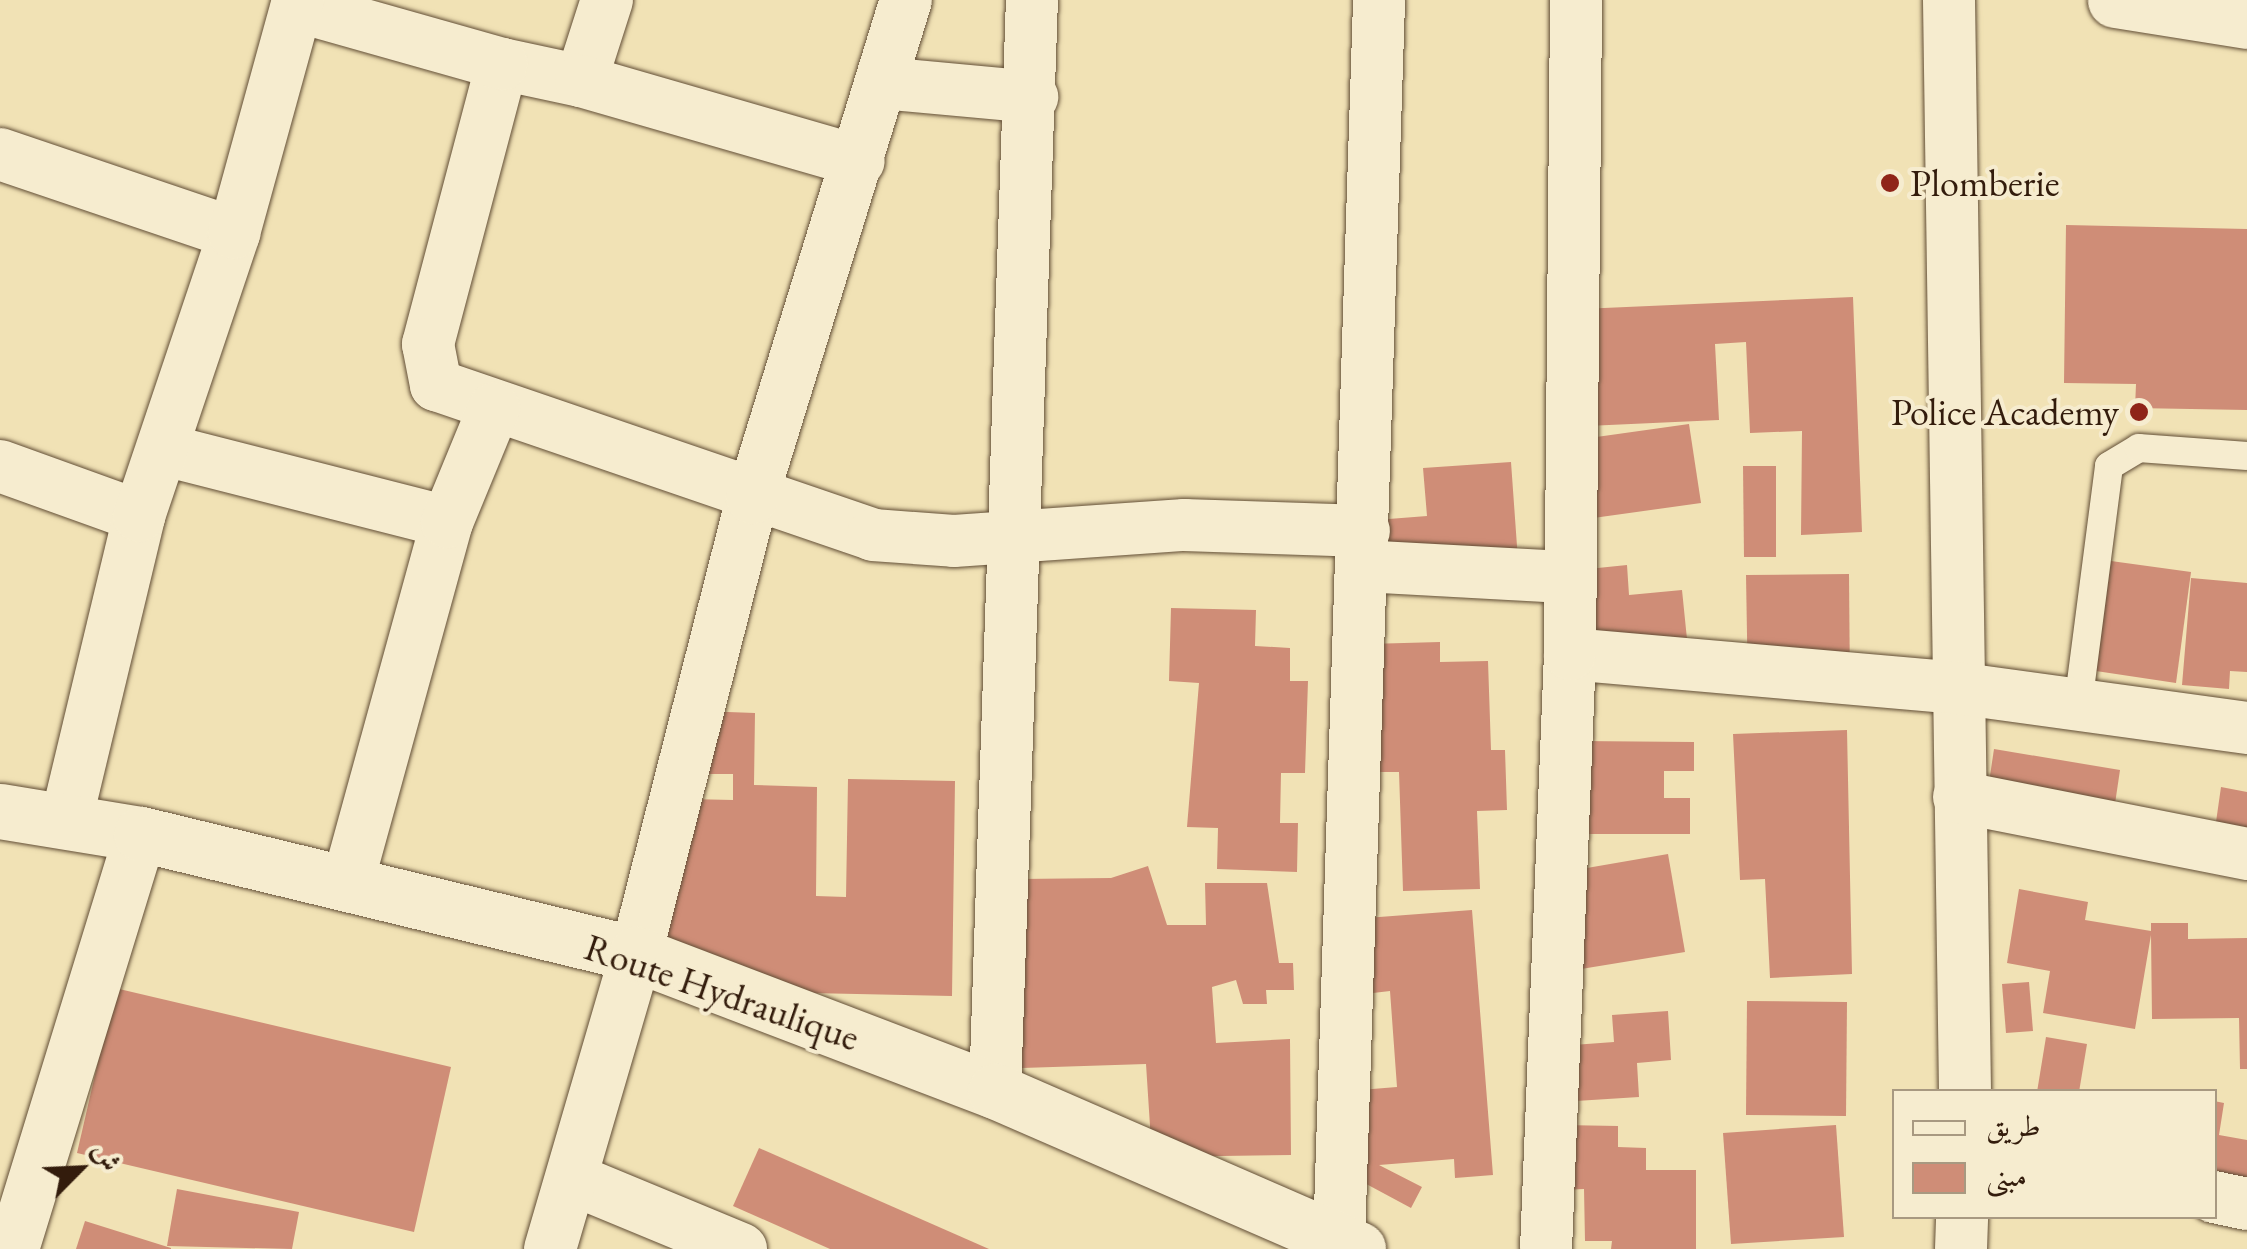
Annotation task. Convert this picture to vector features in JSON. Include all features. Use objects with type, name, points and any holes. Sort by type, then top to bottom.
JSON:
[{"type":"main road","points":[[2115,0],[2247,21]]},
{"type":"main road","name":"Route Hydraulique","points":[[0,811],[141,834],[636,954],[995,1090],[1348,1245]]},
{"type":"street","points":[[581,81],[607,0]]},
{"type":"street","points":[[550,1249],[636,954],[752,498],[906,0]]},
{"type":"street","points":[[995,1090],[1009,538],[1032,97],[1032,0]]},
{"type":"street","points":[[1348,1245],[1379,0]]},
{"type":"street","points":[[1546,1249],[1570,654],[1566,577],[1576,0]]},
{"type":"street","points":[[1949,0],[1956,688],[1965,1089]]},
{"type":"street","points":[[66,821],[139,516],[165,450],[234,233],[297,3],[502,64],[581,81],[858,161]]},
{"type":"street","points":[[502,64],[427,368],[436,385],[752,498],[874,535],[1009,538],[1184,525],[1566,577]]},
{"type":"street","points":[[882,82],[1032,97]]},
{"type":"street","points":[[0,154],[234,233]]},
{"type":"street","points":[[346,885],[447,522],[494,408]]},
{"type":"street","points":[[165,450],[447,522]]},
{"type":"street","points":[[0,466],[139,516]]},
{"type":"street","points":[[1570,654],[1956,688],[2247,728]]},
{"type":"street","points":[[1958,797],[2247,854]]},
{"type":"street","points":[[13,1249],[141,834]]},
{"type":"street","points":[[572,1179],[740,1249]]},
{"type":"street","points":[[2217,1198],[2247,1204]]},
{"type":"street","points":[[1961,1249],[1962,1219]]},
{"type":"lane","points":[[2078,705],[2109,466],[2139,448],[2247,456]]},
{"type":"building","points":[[2066,225],[2247,229],[2247,410],[2135,408],[2136,384],[2064,383]]},
{"type":"building","points":[[1853,297],[1862,532],[1801,535],[1802,431],[1750,433],[1746,342],[1715,344],[1719,420],[1587,426],[1581,309]]},
{"type":"building","points":[[1689,424],[1701,503],[1579,520],[1568,441]]},
{"type":"building","points":[[1511,462],[1518,560],[1379,570],[1376,520],[1427,516],[1423,468]]},
{"type":"building","points":[[1743,466],[1776,466],[1776,557],[1744,557]]},
{"type":"building","points":[[2111,561],[2191,572],[2176,683],[2096,671]]},
{"type":"building","points":[[1627,565],[1629,595],[1682,590],[1688,649],[1596,671],[1588,569]]},
{"type":"building","points":[[1849,574],[1850,693],[1748,694],[1746,575]]},
{"type":"building","points":[[2191,578],[2247,583],[2247,672],[2230,671],[2229,689],[2182,685]]},
{"type":"building","points":[[1171,608],[1256,610],[1255,646],[1290,648],[1290,681],[1308,681],[1305,773],[1281,773],[1280,823],[1298,823],[1297,872],[1217,869],[1218,828],[1187,827],[1199,683],[1169,681]]},
{"type":"building","points":[[1440,642],[1440,662],[1488,661],[1491,750],[1505,750],[1507,810],[1477,811],[1480,889],[1403,891],[1399,772],[1373,772],[1368,644]]},
{"type":"building","points":[[701,711],[755,713],[754,785],[817,787],[816,896],[846,897],[848,779],[955,781],[952,996],[661,990],[664,844],[689,799],[733,800],[733,774],[700,774]]},
{"type":"building","points":[[1847,730],[1852,974],[1770,978],[1765,879],[1740,880],[1733,734]]},
{"type":"building","points":[[1578,741],[1694,742],[1694,771],[1664,771],[1664,798],[1690,798],[1690,834],[1577,834]]},
{"type":"building","points":[[1994,749],[2120,770],[2112,824],[1986,803]]},
{"type":"building","points":[[2221,787],[2247,792],[2247,849],[2213,843]]},
{"type":"building","points":[[1668,854],[1685,952],[1575,970],[1558,873]]},
{"type":"building","points":[[1148,866],[1167,925],[1206,925],[1205,883],[1267,883],[1279,963],[1293,963],[1294,990],[1266,990],[1267,1004],[1243,1004],[1236,980],[1212,987],[1216,1043],[1290,1039],[1291,1155],[1152,1157],[1146,1064],[1022,1068],[1020,879],[1111,878]]},
{"type":"building","points":[[2019,889],[2088,902],[2085,920],[2151,931],[2151,923],[2188,923],[2188,939],[2247,938],[2247,1069],[2240,1069],[2239,1018],[2152,1019],[2151,935],[2135,1029],[2043,1013],[2050,971],[2007,963]]},
{"type":"building","points":[[1472,910],[1493,1175],[1455,1178],[1454,1159],[1379,1165],[1422,1187],[1411,1208],[1357,1179],[1360,1090],[1397,1087],[1390,991],[1373,993],[1366,918]]},
{"type":"building","points":[[2029,982],[2033,1031],[2006,1033],[2002,984]]},
{"type":"building","points":[[115,988],[451,1067],[414,1232],[77,1153]]},
{"type":"building","points":[[1747,1001],[1847,1002],[1846,1116],[1746,1115]]},
{"type":"building","points":[[1668,1011],[1671,1060],[1637,1063],[1639,1097],[1576,1101],[1573,1045],[1614,1042],[1612,1015]]},
{"type":"building","points":[[2046,1037],[2087,1044],[2080,1089],[2037,1089]]},
{"type":"building","points":[[2217,1102],[2224,1103],[2219,1135],[2247,1140],[2247,1223],[2217,1218]]},
{"type":"building","points":[[1562,1125],[1618,1126],[1618,1147],[1646,1148],[1646,1170],[1696,1170],[1696,1249],[1611,1249],[1612,1241],[1585,1241],[1584,1189],[1562,1190]]},
{"type":"building","points":[[1836,1125],[1844,1237],[1731,1244],[1723,1133]]},
{"type":"building","points":[[759,1148],[989,1249],[830,1249],[733,1206]]},
{"type":"building","points":[[177,1189],[299,1212],[292,1249],[167,1246]]},
{"type":"building","points":[[85,1221],[171,1248],[171,1249],[76,1249]]},
{"type":"place","name":"Plomberie","points":[[1890,183]]},
{"type":"place","name":"Police Academy","points":[[2139,412]]}]
